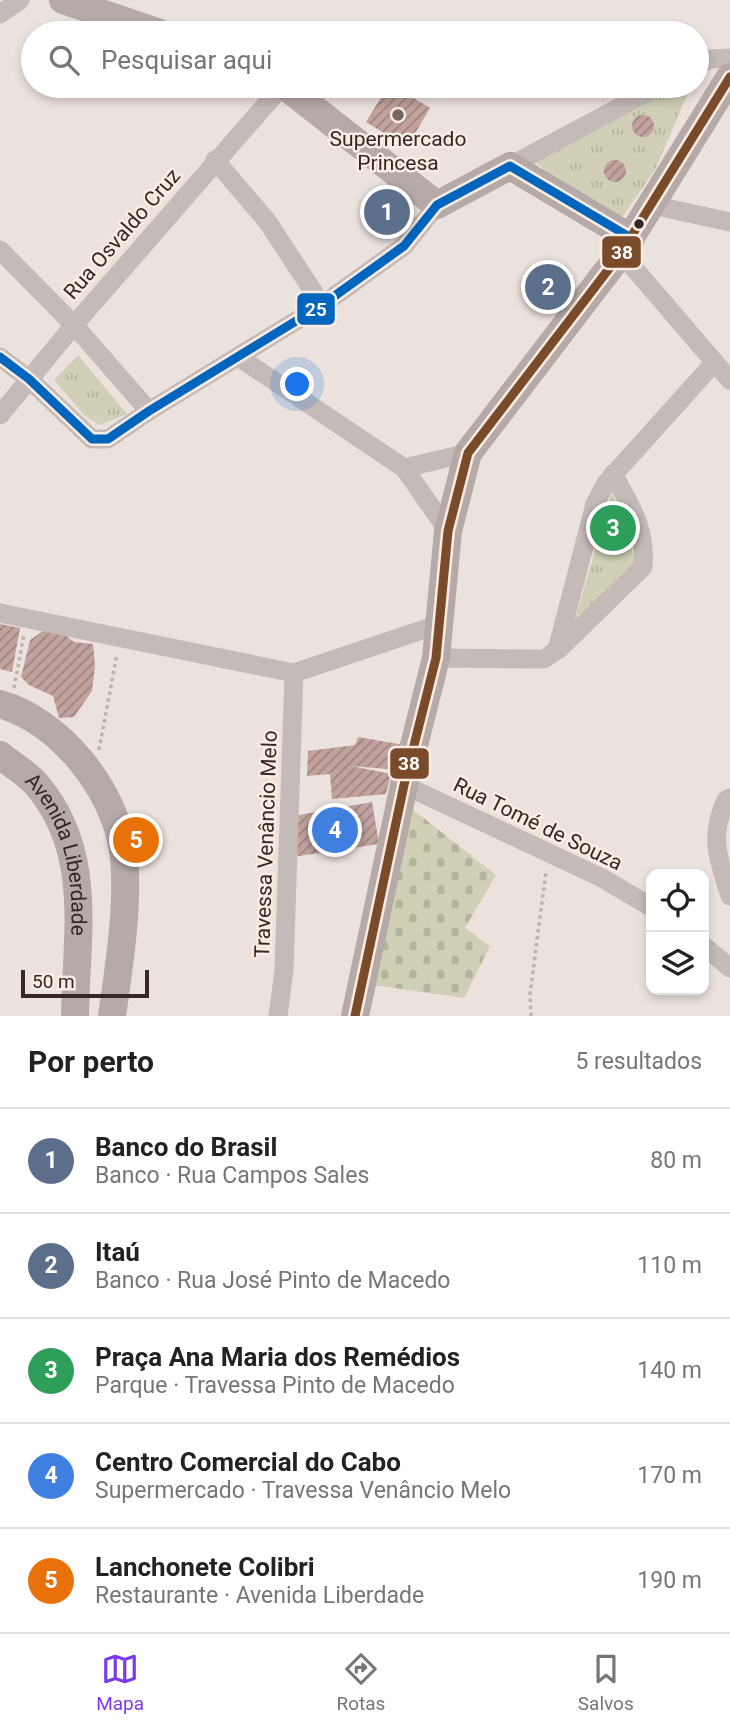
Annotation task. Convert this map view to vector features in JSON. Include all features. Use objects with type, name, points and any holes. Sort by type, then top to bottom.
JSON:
[{"type":"main road","points":[[63,0],[125,21]]},
{"type":"main road","points":[[355,1016],[404,785],[436,658],[449,531],[468,453],[626,245],[730,78]]},
{"type":"main road","points":[[299,98],[437,205],[510,166],[626,245]]},
{"type":"main road","points":[[5,706],[57,736],[76,753],[109,807],[122,849],[124,892],[112,1016]]},
{"type":"main road","name":"Avenida Liberdade","points":[[0,755],[37,785],[67,831],[77,863],[75,1016]]},
{"type":"street","points":[[0,14],[20,0]]},
{"type":"street","points":[[709,59],[730,58]]},
{"type":"street","name":"Rua Osvaldo Cruz","points":[[0,415],[215,160],[273,98]]},
{"type":"street","points":[[510,166],[637,98]]},
{"type":"street","points":[[215,160],[267,221],[322,305]]},
{"type":"street","points":[[0,357],[29,379],[93,439],[107,439],[322,305],[404,246],[437,205]]},
{"type":"street","points":[[652,205],[730,222]]},
{"type":"street","points":[[626,245],[713,364],[730,380]]},
{"type":"street","points":[[0,250],[74,325],[149,411]]},
{"type":"street","points":[[240,358],[404,468],[449,531]]},
{"type":"street","points":[[557,650],[595,504],[613,474],[713,364]]},
{"type":"street","points":[[404,468],[468,453]]},
{"type":"street","points":[[436,658],[544,659],[557,650],[643,566],[645,542],[638,520],[613,474]]},
{"type":"street","points":[[0,612],[294,673],[440,624]]},
{"type":"street","name":"Travessa Venâncio Melo","points":[[278,1016],[284,970],[294,673]]},
{"type":"street","name":"Rua Tomé de Souza","points":[[404,785],[549,853],[646,904]]},
{"type":"street","points":[[730,798],[726,800],[715,824],[719,861],[730,896]]},
{"type":"street","points":[[709,950],[730,968]]},
{"type":"path","points":[[5,706],[27,618]]},
{"type":"path","points":[[94,779],[120,638]]},
{"type":"path","points":[[538,1016],[531,1016],[530,994],[549,853]]},
{"type":"green space","points":[[650,98],[686,98],[656,168],[619,222],[558,182],[535,161]]},
{"type":"green space","points":[[78,355],[127,414],[100,425],[85,416],[54,380]]},
{"type":"green space","points":[[612,492],[637,565],[573,627]]},
{"type":"green space","points":[[407,805],[496,875],[465,928],[490,946],[464,998],[373,985]]},
{"type":"building","name":"Supermercado Princesa","points":[[381,98],[414,98],[430,108],[407,147],[366,122]]},
{"type":"building","points":[[643,115],[651,118],[654,126],[651,134],[643,137],[635,134],[632,126],[635,118]]},
{"type":"building","points":[[615,160],[625,167],[626,171],[619,181],[615,182],[605,175],[604,171],[611,161]]},
{"type":"building","points":[[0,624],[20,628],[12,672],[0,669]]},
{"type":"building","points":[[43,631],[60,631],[74,642],[93,644],[95,666],[92,691],[74,717],[59,718],[53,696],[29,685],[21,677],[30,640]]},
{"type":"building","points":[[358,737],[404,745],[399,770],[351,766],[391,774],[386,794],[332,799],[330,774],[307,776],[308,751],[355,745]]},
{"type":"building","points":[[372,802],[379,844],[292,857],[294,816]]},
{"type":"transit line","name":"38","points":[[355,1016],[404,785],[436,658],[448,531],[468,453],[621,253],[730,77]]},
{"type":"transit line","name":"25","points":[[0,357],[29,379],[92,439],[108,439],[322,305],[404,246],[437,205],[510,166],[631,238]]},
{"type":"place","name":"Supermercado Princesa","points":[[398,115]]},
{"type":"place","name":"Banco do Brasil","points":[[387,212]]},
{"type":"place","name":"Itaú","points":[[548,287]]},
{"type":"place","name":"Praça Ana Maria dos Remédios","points":[[613,528]]},
{"type":"place","name":"Centro Comercial do Cabo","points":[[335,830]]},
{"type":"place","name":"Lanchonete Colibri","points":[[136,840]]}]
